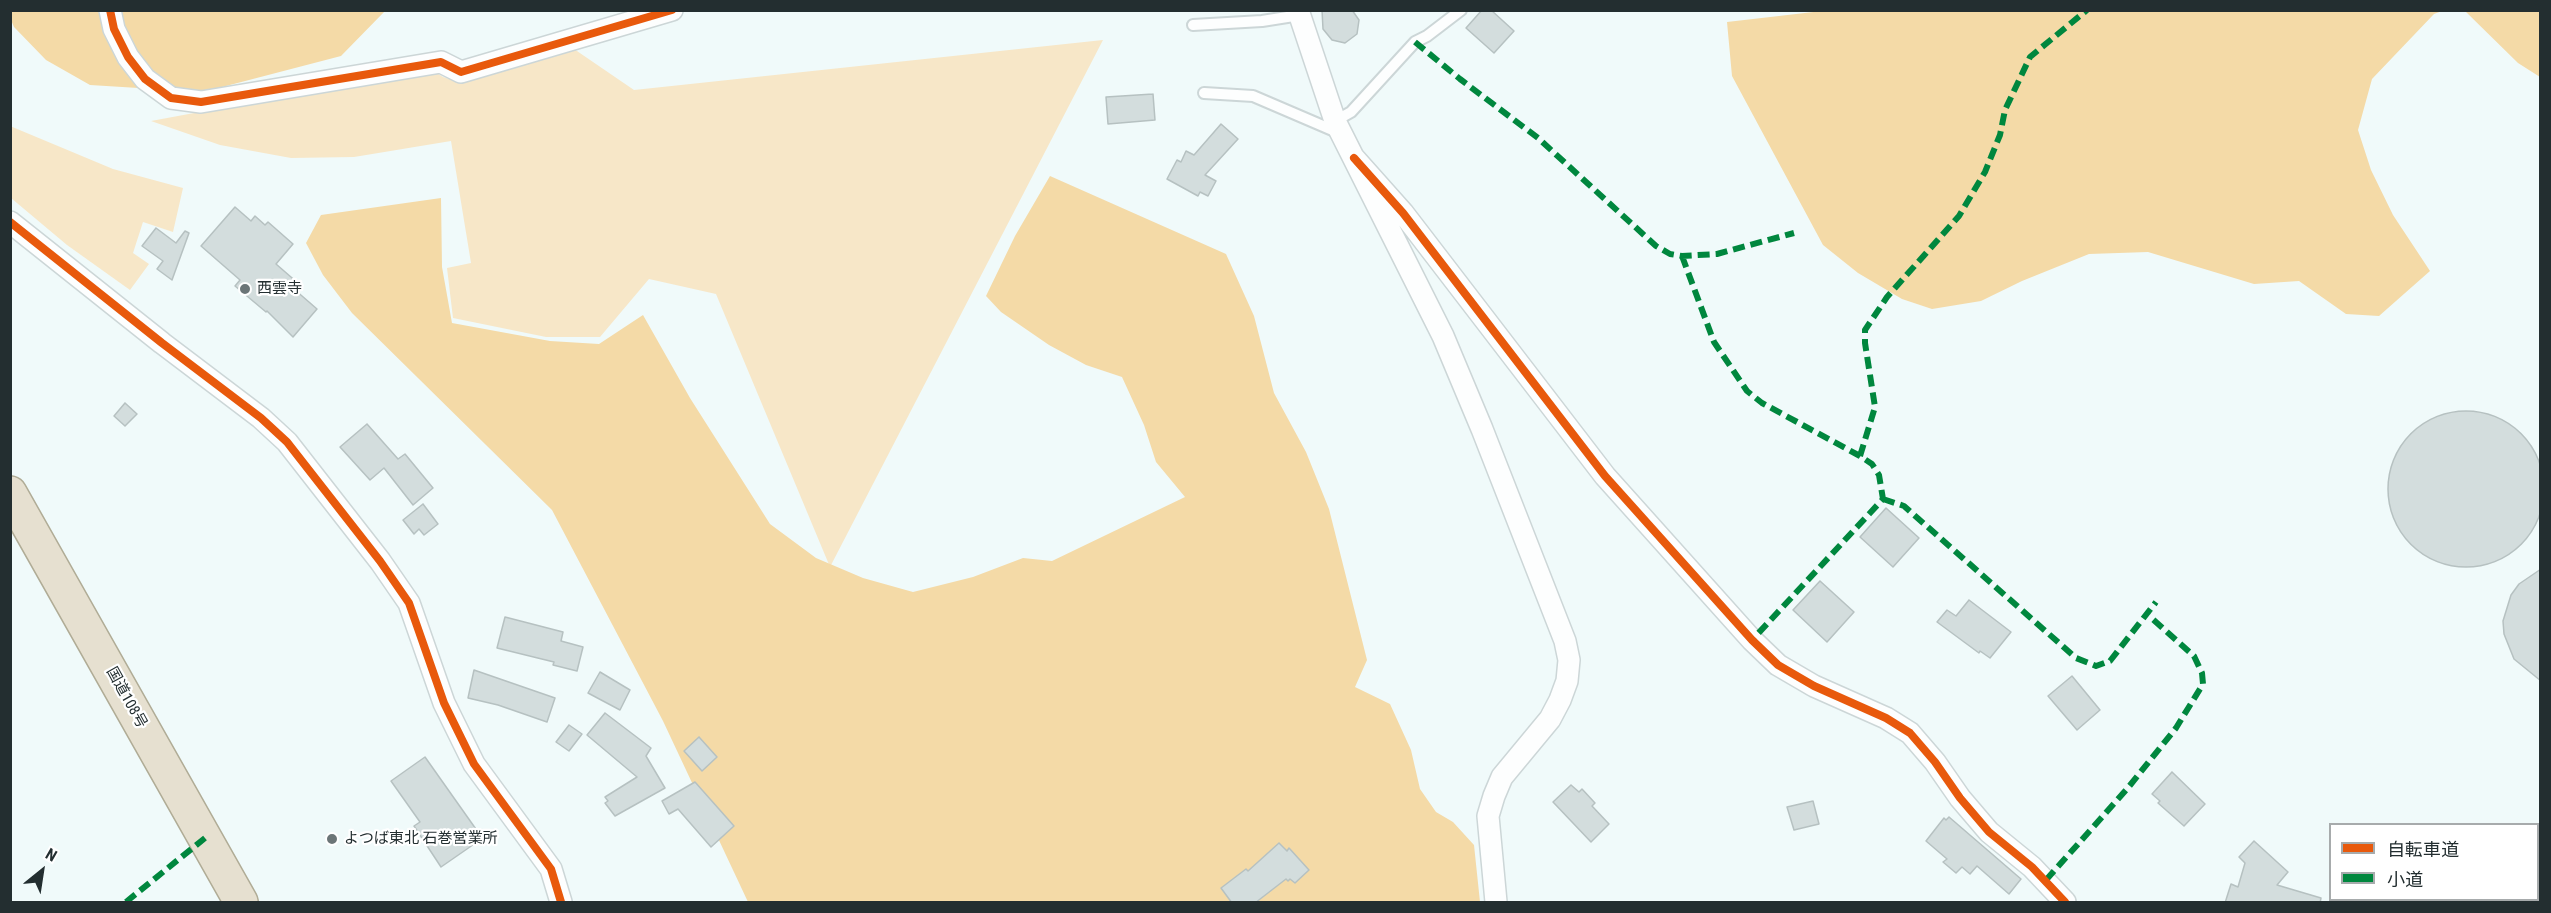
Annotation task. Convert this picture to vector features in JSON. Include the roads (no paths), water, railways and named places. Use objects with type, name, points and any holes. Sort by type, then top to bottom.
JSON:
[{"type":"highway","name":"国道108号","points":[[10,493],[241,903]]},
{"type":"street","points":[[110,10],[114,29],[128,57],[145,79],[171,98],[201,102],[441,62],[461,72],[672,10]]},
{"type":"street","points":[[1299,13],[1338,127],[1443,336],[1565,641],[1569,660],[1567,681],[1550,719],[1502,777],[1488,816],[1496,903]]},
{"type":"street","points":[[1354,158],[1403,213],[1605,476],[1752,640],[1778,665],[1814,686],[1886,718],[1910,733],[1935,762],[1959,798],[1989,832],[2032,867],[2065,903]]},
{"type":"street","points":[[10,222],[261,418],[287,442],[381,561],[409,603],[444,703],[474,764],[551,869],[561,903]]},
{"type":"lane","points":[[1204,93],[1253,96],[1338,127],[1415,42],[1427,36],[1461,10]]},
{"type":"lane","points":[[1193,24],[1262,21],[1299,13]]},
{"type":"place","name":"西雲寺","points":[[245,289]]},
{"type":"place","name":"よつば東北 石巻営業所","points":[[332,839]]}]
